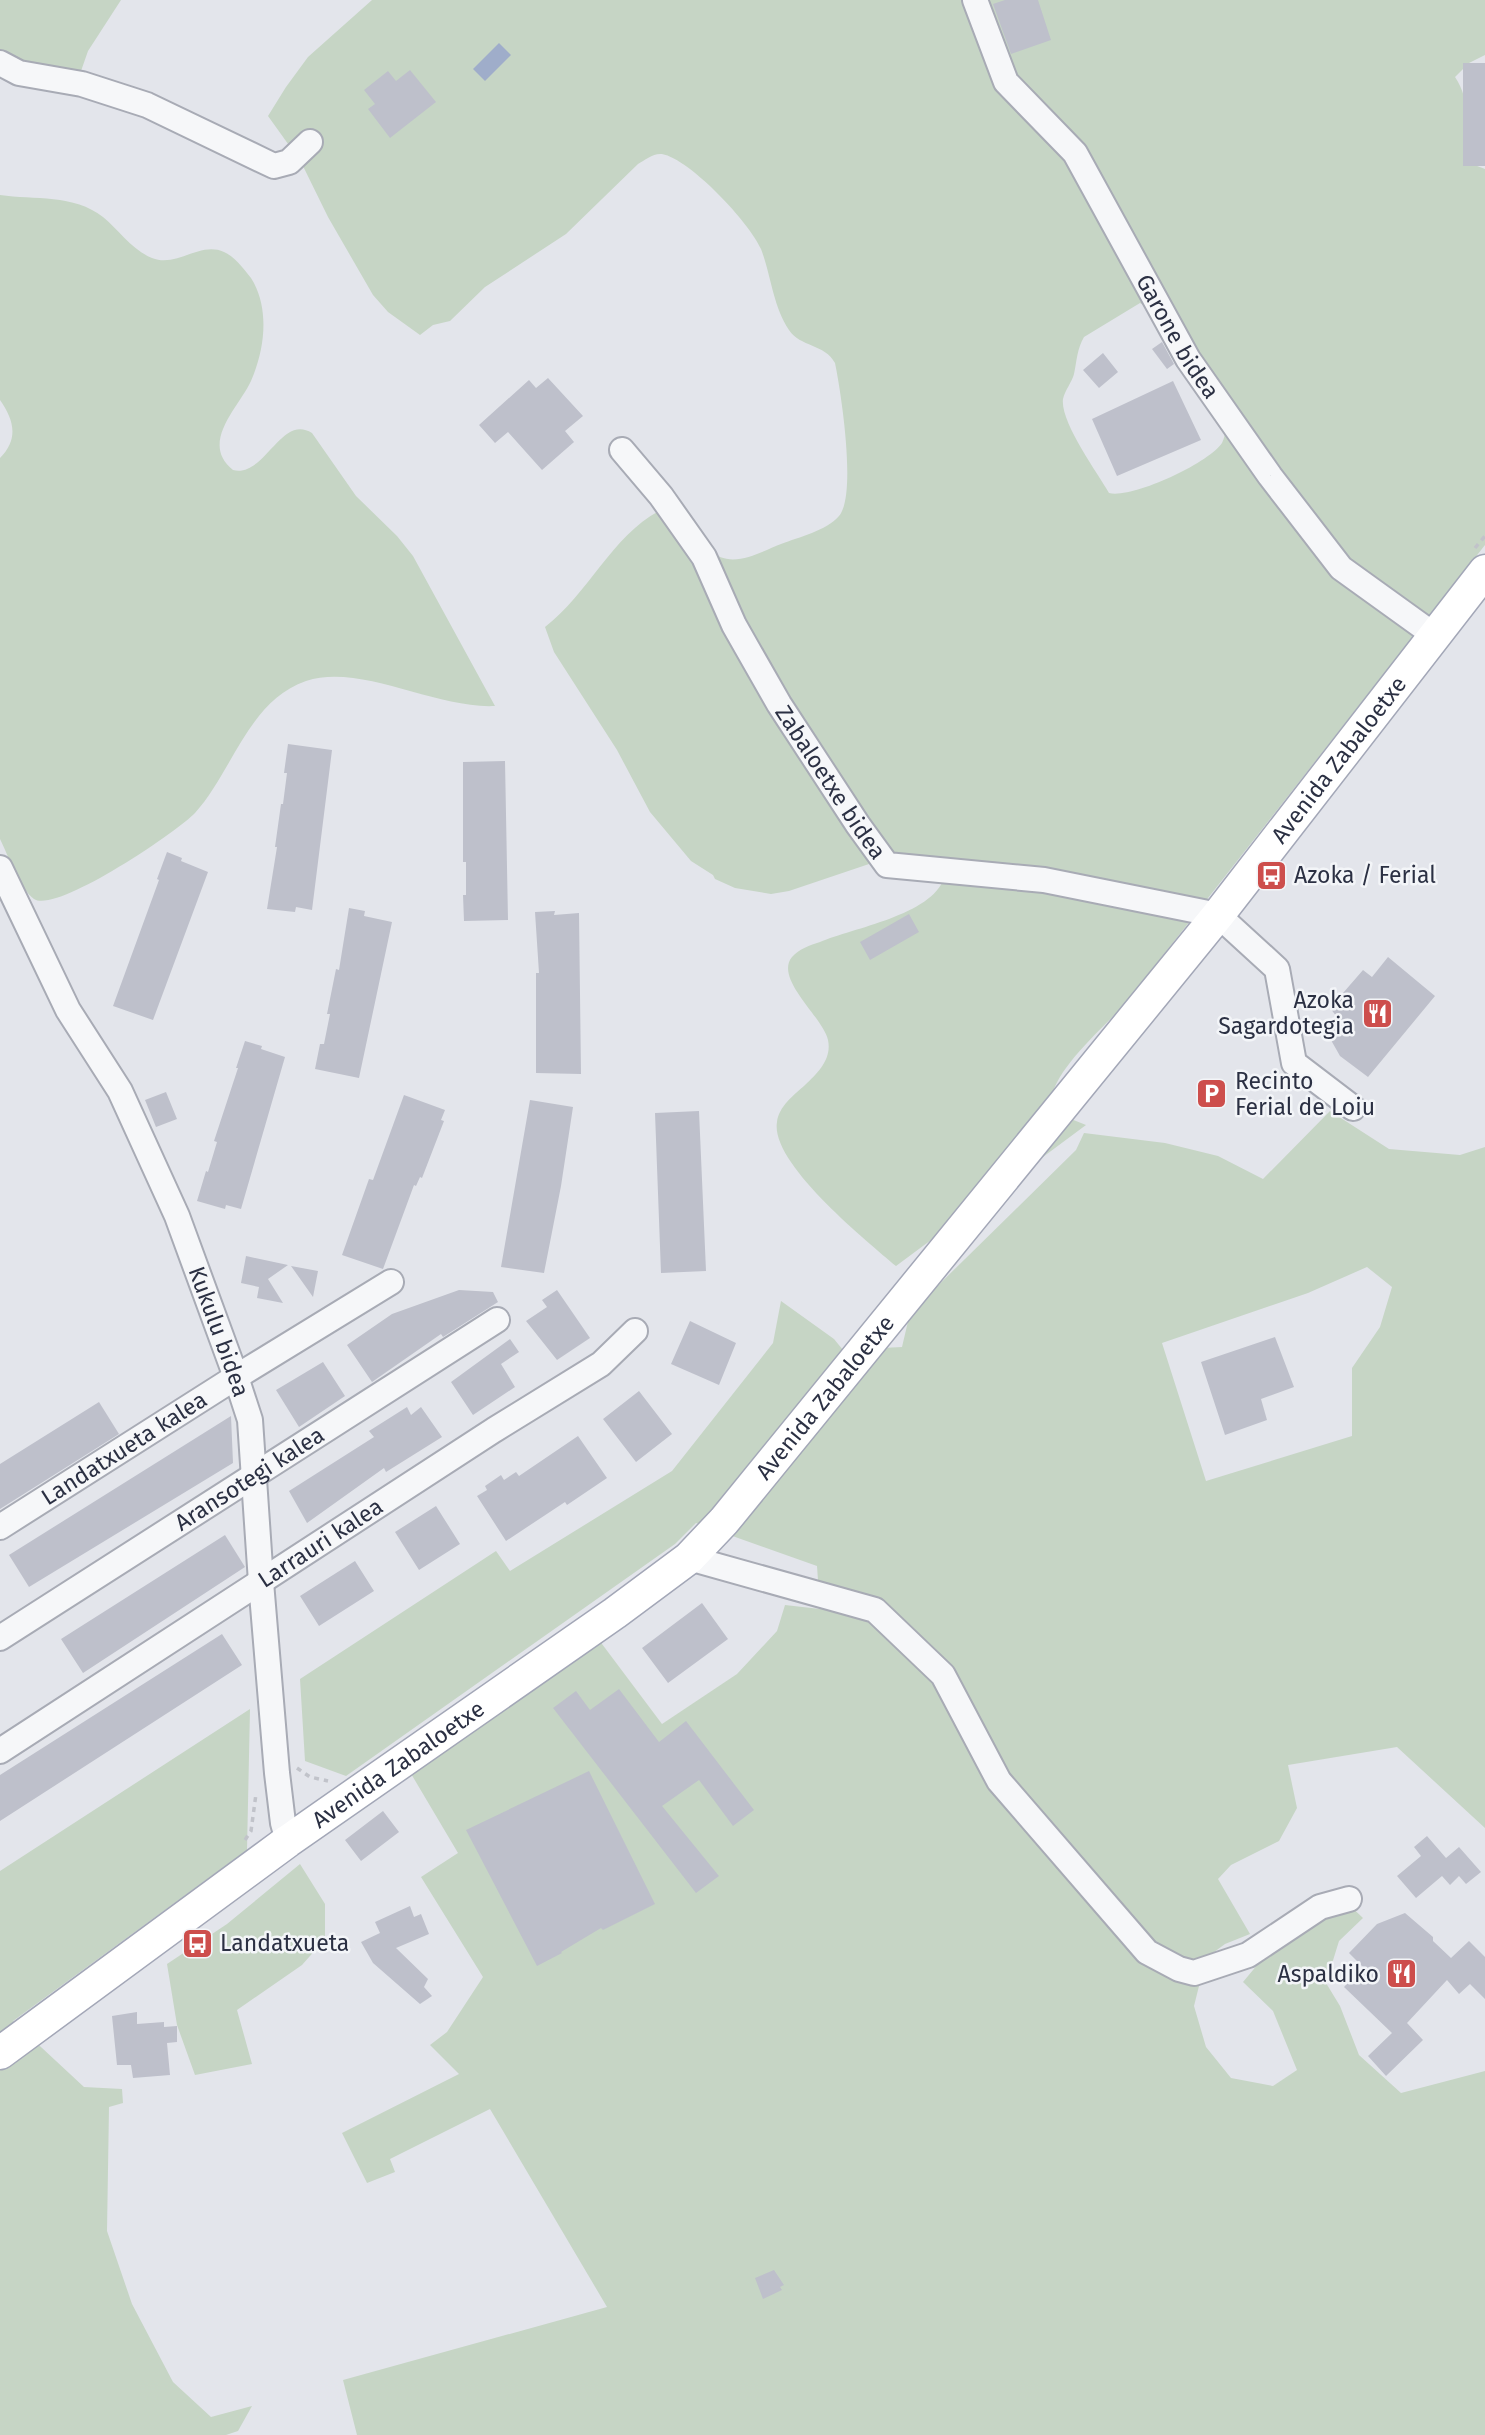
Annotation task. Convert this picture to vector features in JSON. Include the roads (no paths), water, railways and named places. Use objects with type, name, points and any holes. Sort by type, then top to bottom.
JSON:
[{"type":"main road","name":"Avenida Zabaloetxe","points":[[3,2045],[288,1841],[615,1614],[689,1558],[724,1521],[1218,915],[1434,635],[1476,564]]},
{"type":"street","name":"Garone bidea","points":[[975,0],[1006,82],[1075,153],[1188,359],[1270,476],[1341,568],[1434,635]]},
{"type":"street","points":[[0,62],[19,73],[82,83],[147,105],[274,166],[289,162],[310,142]]},
{"type":"street","name":"Zabaloetxe bidea","points":[[622,450],[661,496],[704,557],[734,625],[779,704],[858,825],[887,864],[1044,880],[1218,915]]},
{"type":"street","name":"Kukulu bidea","points":[[0,867],[68,1010],[120,1091],[177,1216],[250,1420],[277,1773],[288,1841]]},
{"type":"street","points":[[1218,915],[1277,969],[1294,1063],[1353,1108]]},
{"type":"street","name":"Landatxueta kalea","points":[[0,1527],[391,1282]]},
{"type":"street","name":"Aransotegi kalea","points":[[0,1638],[497,1320]]},
{"type":"street","name":"Larrauri kalea","points":[[0,1752],[494,1430],[601,1364],[635,1331]]},
{"type":"street","points":[[689,1558],[875,1610],[943,1675],[999,1781],[1147,1952],[1180,1969],[1195,1973],[1248,1955],[1320,1907],[1349,1899]]},
{"type":"water","points":[[499,43],[511,55],[485,81],[473,69]]},
{"type":"place","name":"Azoka / Ferial","points":[[1271,875]]},
{"type":"place","name":"Azoka Sagardotegia","points":[[1377,1013]]},
{"type":"place","name":"Recinto Ferial de Loiu","points":[[1212,1094]]},
{"type":"place","name":"Landatxueta","points":[[197,1943]]},
{"type":"place","name":"Aspaldiko","points":[[1402,1974]]}]
